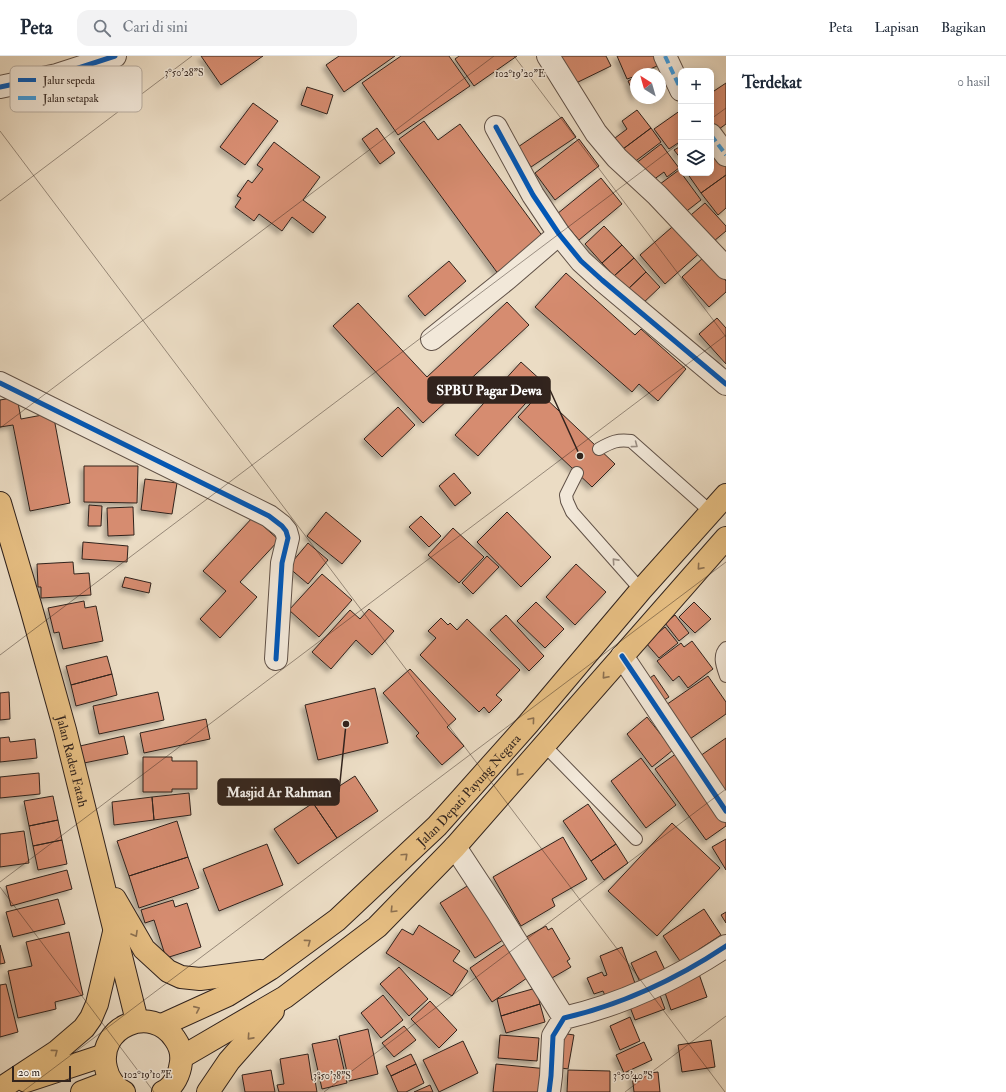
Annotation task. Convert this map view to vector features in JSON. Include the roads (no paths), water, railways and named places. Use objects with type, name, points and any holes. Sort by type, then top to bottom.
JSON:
[{"type":"main road","name":"Jalan Depati Payung Negara","points":[[162,1025],[228,995],[270,969],[337,920],[437,826],[528,724],[641,590],[726,495]]},
{"type":"main road","name":"Jalan Raden Fatah","points":[[0,502],[6,544],[31,608],[63,723],[102,875],[137,1021]]},
{"type":"main road","name":"Jalan Depati Payung Negara","points":[[182,1057],[286,997],[377,927],[455,847],[726,538]]},
{"type":"main road","points":[[102,875],[144,949],[168,971],[181,977],[200,979],[270,969]]},
{"type":"main road","points":[[0,1089],[56,1052],[84,1028],[91,1018],[97,1004],[114,928]]},
{"type":"main road","points":[[208,1092],[229,1061],[286,997]]},
{"type":"main road","points":[[118,1086],[107,1073],[105,1064],[105,1054],[109,1043],[116,1033],[125,1025],[137,1021],[150,1021],[162,1025],[172,1033],[179,1044],[182,1057],[180,1070],[175,1081],[164,1092]]},
{"type":"main road","points":[[0,1089],[105,1054]]},
{"type":"main road","points":[[82,1092],[118,1086]]},
{"type":"street","points":[[84,66],[115,56]]},
{"type":"street","points":[[548,56],[596,133],[617,158],[657,195],[726,268]]},
{"type":"street","points":[[665,56],[678,84]]},
{"type":"street","points":[[0,87],[10,85]]},
{"type":"street","points":[[496,127],[533,195],[559,234],[581,261],[726,384]]},
{"type":"street","points":[[714,139],[726,155]]},
{"type":"street","points":[[432,339],[508,278],[559,234]]},
{"type":"street","points":[[0,383],[269,516],[282,526],[286,531],[288,538],[282,563],[276,659]]},
{"type":"street","points":[[622,656],[726,811]]},
{"type":"street","points":[[455,847],[564,1018]]},
{"type":"street","points":[[549,1092],[553,1036],[564,1018],[585,1013],[621,1001],[661,984],[700,963],[726,946]]},
{"type":"lane","points":[[599,449],[612,442],[623,440],[631,441],[710,512]]},
{"type":"lane","points":[[577,473],[566,495],[572,512],[641,590]]},
{"type":"lane","points":[[726,648],[723,651],[721,661],[726,676]]},
{"type":"lane","points":[[544,745],[636,839]]},
{"type":"place","name":"SPBU Pagar Dewa","points":[[580,456]]},
{"type":"place","name":"Masjid Ar Rahman","points":[[346,724]]}]
